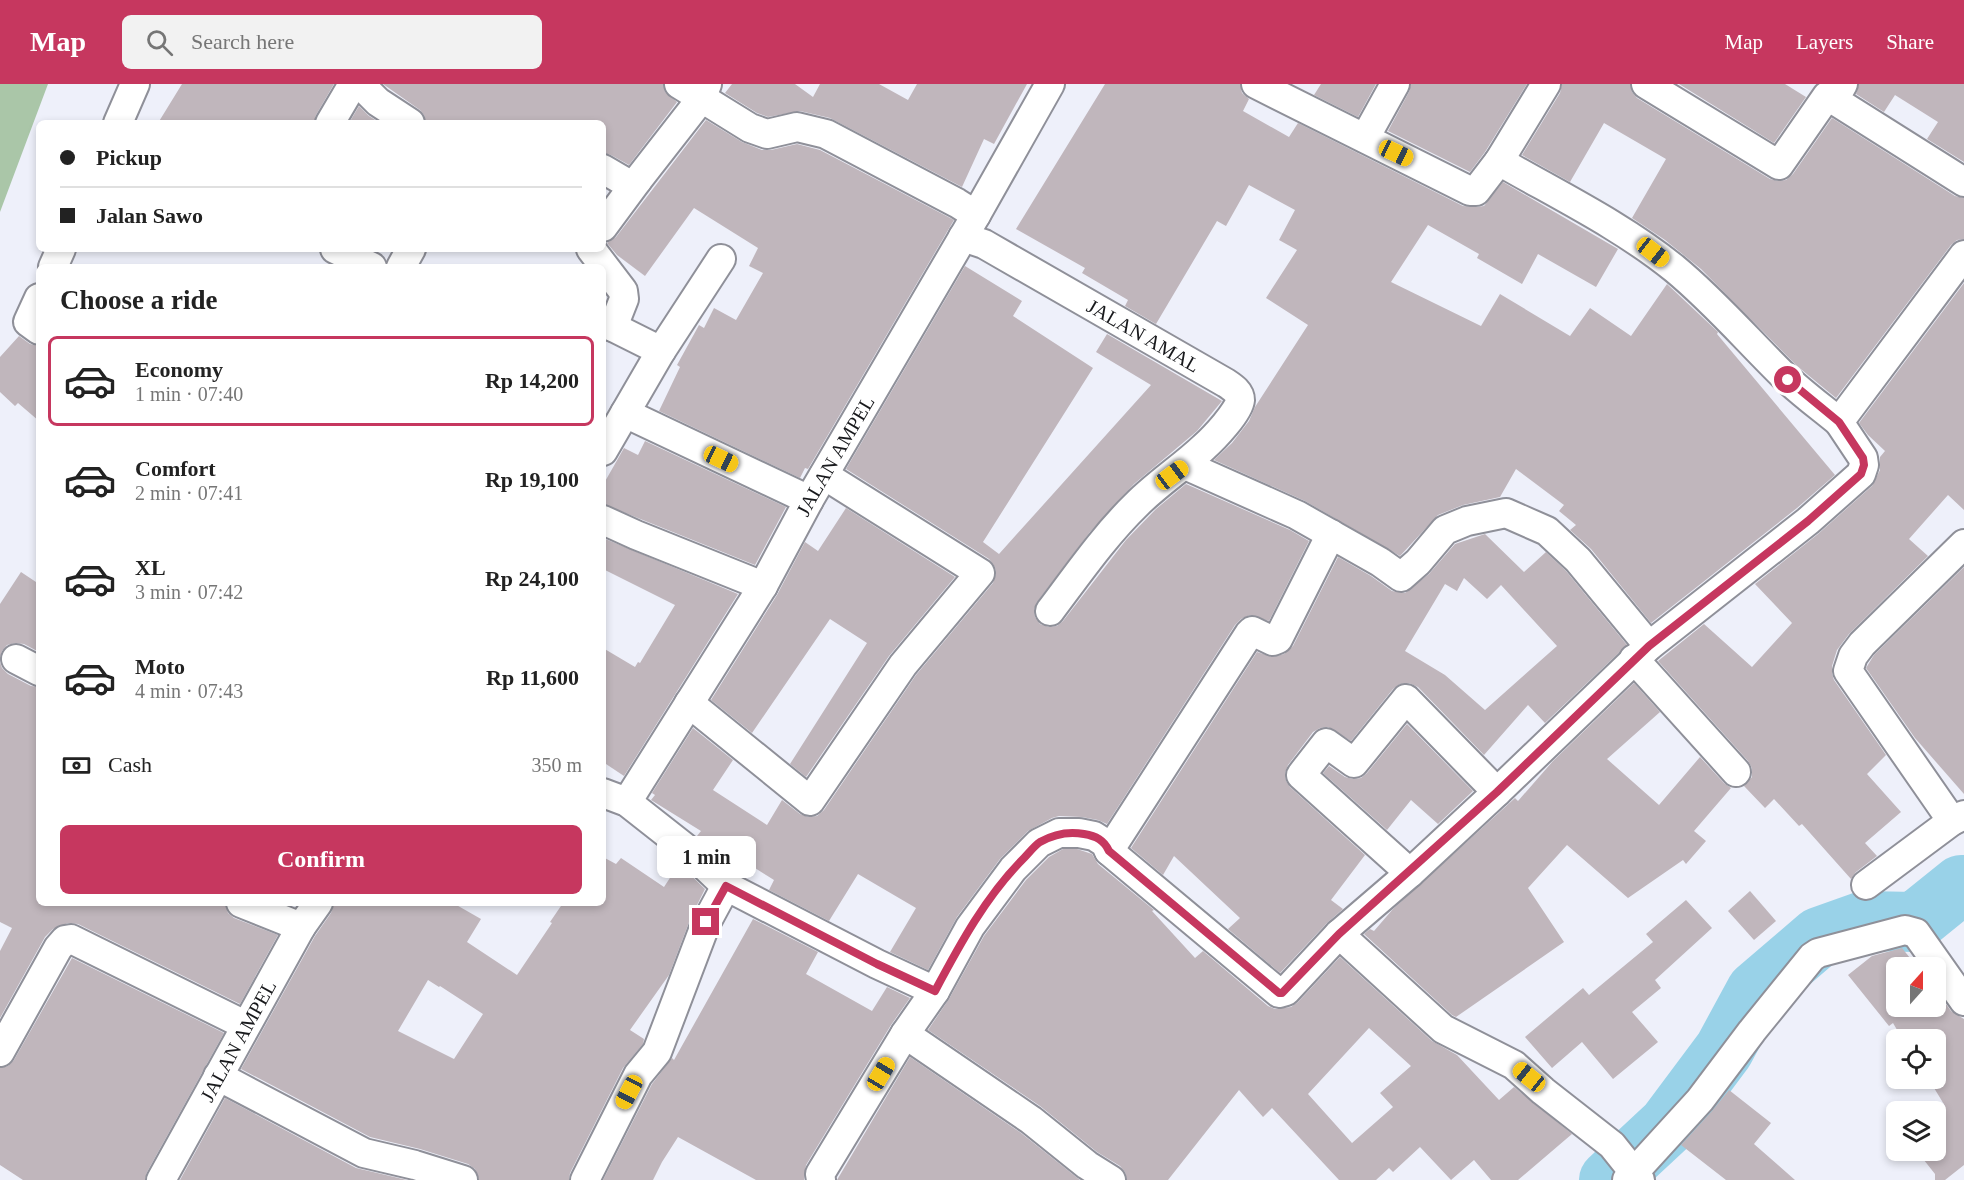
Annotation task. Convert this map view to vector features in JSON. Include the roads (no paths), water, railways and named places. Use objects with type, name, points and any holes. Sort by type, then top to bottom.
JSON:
[{"type":"street","points":[[119,120],[135,84]]},
{"type":"street","points":[[332,120],[353,84]]},
{"type":"street","points":[[360,84],[378,102],[405,120]]},
{"type":"street","name":"JALAN AMPEL","points":[[615,798],[689,703],[763,586],[809,500],[970,226],[1050,84]]},
{"type":"street","points":[[1256,84],[1470,191],[1476,191],[1499,161],[1546,84]]},
{"type":"street","points":[[1365,138],[1395,84]]},
{"type":"street","points":[[1646,84],[1779,165],[1828,91],[1964,182]]},
{"type":"street","points":[[606,223],[637,181],[696,89],[750,128],[767,134],[797,127],[826,134],[970,226]]},
{"type":"street","points":[[821,1180],[820,1174],[905,1035],[935,991],[970,927],[1013,869],[1039,843],[1059,833],[1094,836],[1279,993],[1286,991],[1339,934],[1410,873],[1497,792],[1641,652],[1808,521],[1861,474],[1864,465],[1863,458],[1839,422],[1788,380],[1677,271],[1632,237],[1499,161]]},
{"type":"street","points":[[606,171],[627,183],[637,181]]},
{"type":"street","name":"JALAN AMAL","points":[[970,226],[984,244],[1132,327],[1238,392],[1240,399],[1238,407],[1214,438],[1185,465]]},
{"type":"street","points":[[340,252],[366,264]]},
{"type":"street","points":[[593,252],[602,264]]},
{"type":"street","points":[[1839,422],[1964,255]]},
{"type":"street","points":[[606,446],[661,351],[721,259]]},
{"type":"street","points":[[606,269],[623,291],[624,299],[608,324],[661,351]]},
{"type":"street","points":[[625,413],[809,500]]},
{"type":"street","points":[[1050,610],[1106,538],[1137,504],[1185,465],[1297,515],[1380,561],[1401,577],[1418,562],[1445,530],[1467,521],[1506,513],[1547,531],[1570,553],[1641,652],[1736,772]]},
{"type":"street","points":[[689,703],[810,801],[903,665],[980,573],[824,475]]},
{"type":"street","points":[[606,521],[763,586]]},
{"type":"street","points":[[1109,851],[1249,634],[1252,631],[1273,641],[1278,639],[1331,534]]},
{"type":"street","points":[[1866,885],[1958,818],[1848,671],[1853,656],[1862,644],[1964,544]]},
{"type":"street","points":[[1410,873],[1301,775],[1326,742],[1354,763],[1406,699],[1497,792]]},
{"type":"street","points":[[615,798],[688,850],[726,886],[877,964],[935,991]]},
{"type":"street","points":[[585,1180],[638,1075],[657,1052],[706,922],[726,886]]},
{"type":"street","points":[[248,906],[300,927]]},
{"type":"street","name":"JALAN AMPEL","points":[[161,1180],[300,927],[316,906]]},
{"type":"street","points":[[1339,934],[1443,1029],[1514,1065],[1628,1168],[1700,1100],[1752,1031],[1812,957],[1818,953],[1905,930],[1917,933],[1964,1001]]},
{"type":"street","points":[[0,1052],[58,948],[65,940],[71,939],[246,1025]]},
{"type":"street","points":[[905,1035],[1031,1120],[1087,1165],[1111,1180]]},
{"type":"street","points":[[218,1076],[364,1153],[415,1165],[463,1180]]},
{"type":"waterway","points":[[1609,1180],[1668,1125],[1724,1050],[1756,991],[1819,937],[1864,921],[1915,922],[1961,885],[1964,885]]}]
